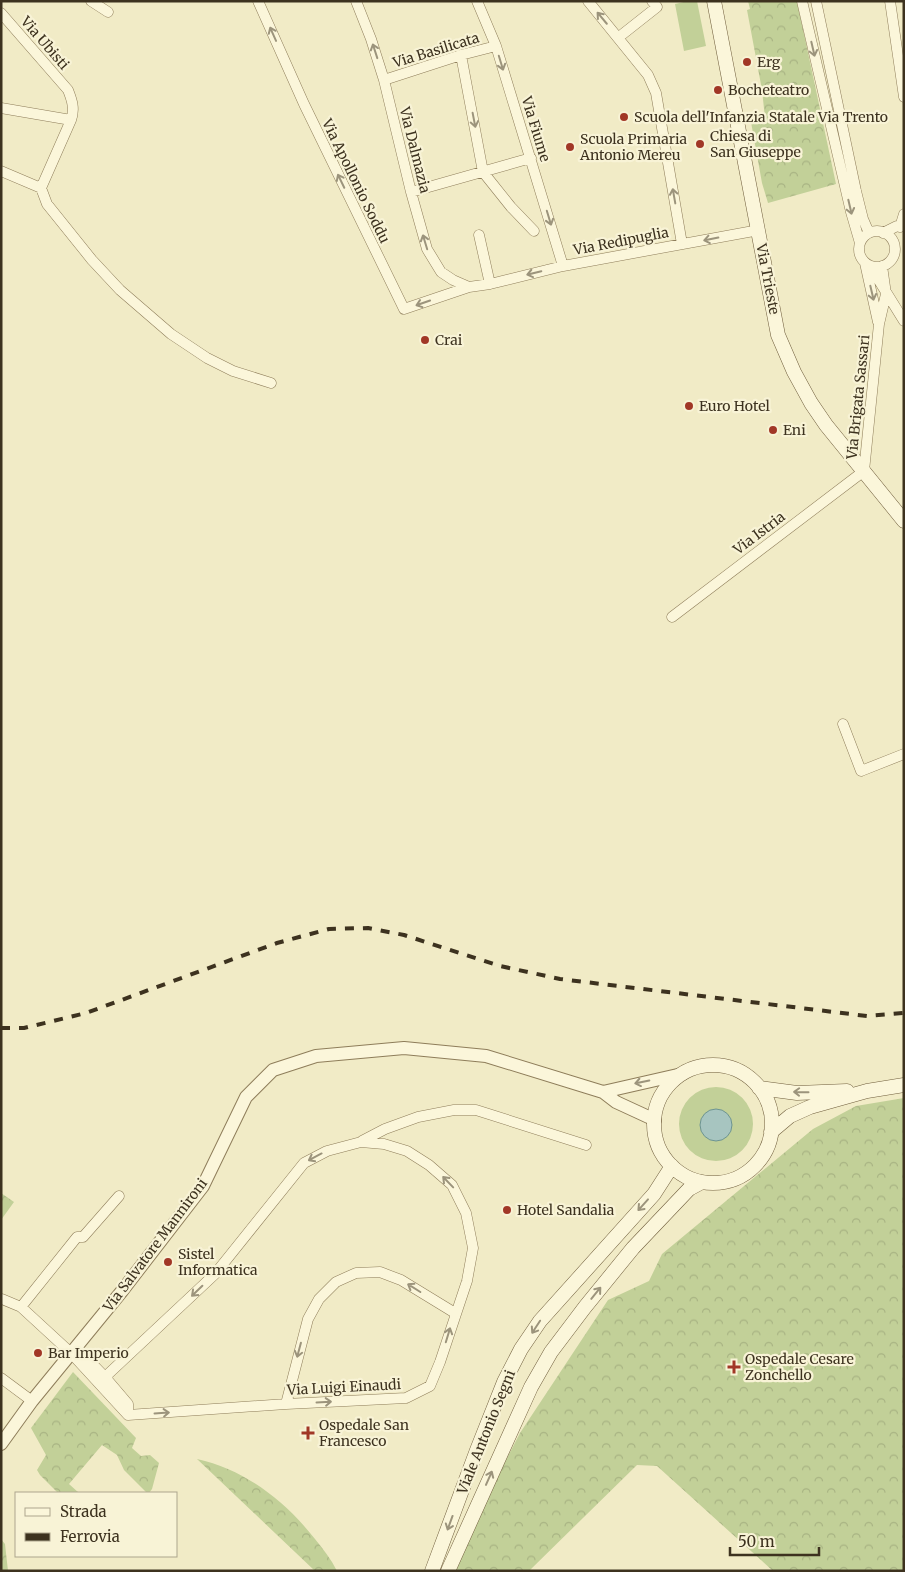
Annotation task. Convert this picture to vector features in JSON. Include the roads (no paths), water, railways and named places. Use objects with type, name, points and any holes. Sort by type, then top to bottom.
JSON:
[{"type":"main road","name":"Via Trieste","points":[[714,1],[778,335],[794,372],[811,403],[826,425],[904,521]]},
{"type":"main road","name":"Via Salvatore Mannironi","points":[[672,1166],[658,1145],[655,1132],[657,1106],[671,1083],[682,1074],[695,1068],[709,1065],[737,1070],[760,1088]]},
{"type":"main road","points":[[771,1132],[790,1116],[810,1107],[867,1091],[904,1085]]},
{"type":"main road","points":[[760,1088],[797,1093],[867,1091]]},
{"type":"main road","points":[[672,1166],[691,1179],[715,1183],[729,1181],[741,1176],[752,1168],[762,1158],[768,1146],[771,1132],[771,1117],[767,1101],[760,1088]]},
{"type":"main road","name":"Viale Antonio Segni","points":[[432,1571],[476,1450],[504,1382],[521,1350],[540,1321],[654,1194],[672,1166]]},
{"type":"main road","name":"Viale Antonio Segni","points":[[448,1571],[530,1387],[551,1352],[633,1248],[689,1189],[702,1182]]},
{"type":"street","points":[[91,1],[108,12]]},
{"type":"street","name":"Via Dalmazia","points":[[356,1],[384,80],[427,249],[441,272],[469,287]]},
{"type":"street","name":"Via Fiume","points":[[477,1],[496,46],[563,266]]},
{"type":"street","points":[[588,1],[648,75],[656,93],[682,244]]},
{"type":"street","points":[[618,37],[656,7],[652,1]]},
{"type":"street","points":[[802,1],[851,212],[860,243],[859,253],[904,322]]},
{"type":"street","points":[[816,1],[856,191],[863,219],[869,233]]},
{"type":"street","points":[[890,1],[904,97]]},
{"type":"street","name":"Via Apollonio Soddu","points":[[259,2],[304,104],[404,309],[469,287]]},
{"type":"street","name":"Via Ubisti","points":[[1,13],[68,90],[73,103],[71,120]]},
{"type":"street","name":"Via Basilicata","points":[[384,80],[461,55],[496,46]]},
{"type":"street","points":[[461,55],[483,172],[510,207],[534,231]]},
{"type":"street","points":[[1,108],[71,120],[40,188]]},
{"type":"street","points":[[411,192],[531,158]]},
{"type":"street","points":[[1,171],[40,188],[47,204],[92,260],[120,290],[171,334],[207,358],[234,371],[271,382]]},
{"type":"street","points":[[883,233],[897,226],[902,228],[904,214]]},
{"type":"street","name":"Via Redipuglia","points":[[469,287],[490,284],[563,266],[759,230]]},
{"type":"street","points":[[860,243],[869,233],[883,233],[892,240],[898,255],[882,266],[867,264]]},
{"type":"street","points":[[479,235],[490,284]]},
{"type":"street","name":"Via Brigata Sassari","points":[[867,264],[878,324]]},
{"type":"street","name":"Via Brigata Sassari","points":[[864,472],[878,324],[886,294],[882,266]]},
{"type":"street","name":"Via Istria","points":[[672,617],[864,472]]},
{"type":"street","points":[[844,724],[861,772],[904,754]]},
{"type":"street","name":"Via Salvatore Mannironi","points":[[1,1444],[32,1401],[203,1186],[246,1098],[273,1070],[316,1056],[404,1048],[486,1056],[603,1092],[616,1102],[655,1120]]},
{"type":"street","name":"Via Salvatore Mannironi","points":[[603,1092],[682,1074]]},
{"type":"street","points":[[361,1142],[385,1129],[418,1117],[454,1110],[476,1110],[586,1145]]},
{"type":"street","name":"Via Luigi Einaudi","points":[[105,1378],[215,1274],[304,1163],[327,1151],[361,1142],[384,1144],[407,1151],[452,1185],[466,1213],[473,1248],[467,1281],[430,1386],[406,1398],[128,1415]]},
{"type":"street","points":[[21,1308],[77,1237],[83,1237],[119,1196]]},
{"type":"street","points":[[286,1404],[308,1319],[319,1300],[336,1282],[356,1273],[380,1272],[401,1280],[455,1313]]},
{"type":"street","points":[[2,1299],[21,1308],[105,1378],[128,1404],[128,1415]]},
{"type":"street","points":[[73,1350],[128,1415]]},
{"type":"street","points":[[1,1378],[32,1401]]},
{"type":"water","points":[[716,1109],[722,1110],[727,1114],[731,1119],[731,1131],[727,1136],[722,1140],[716,1141],[710,1140],[705,1136],[701,1131],[700,1125],[701,1119],[705,1114],[710,1110]]},
{"type":"railway","points":[[1,1028],[24,1028],[86,1013],[277,943],[329,929],[368,928],[404,935],[500,966],[560,979],[867,1016],[904,1013]]},
{"type":"place","name":"Erg","points":[[747,62]]},
{"type":"place","name":"Bocheteatro","points":[[718,90]]},
{"type":"place","name":"Scuola dell'Infanzia Statale Via Trento","points":[[624,117]]},
{"type":"place","name":"Chiesa di San Giuseppe","points":[[700,144]]},
{"type":"place","name":"Scuola Primaria Antonio Mereu","points":[[570,147]]},
{"type":"place","name":"Crai","points":[[425,340]]},
{"type":"place","name":"Euro Hotel","points":[[689,406]]},
{"type":"place","name":"Eni","points":[[773,430]]},
{"type":"place","name":"Hotel Sandalia","points":[[507,1210]]},
{"type":"place","name":"Sistel Informatica","points":[[168,1262]]},
{"type":"place","name":"Bar Imperio","points":[[38,1353]]},
{"type":"place","name":"Ospedale Cesare Zonchello","points":[[734,1367]]},
{"type":"place","name":"Ospedale San Francesco","points":[[308,1433]]}]
